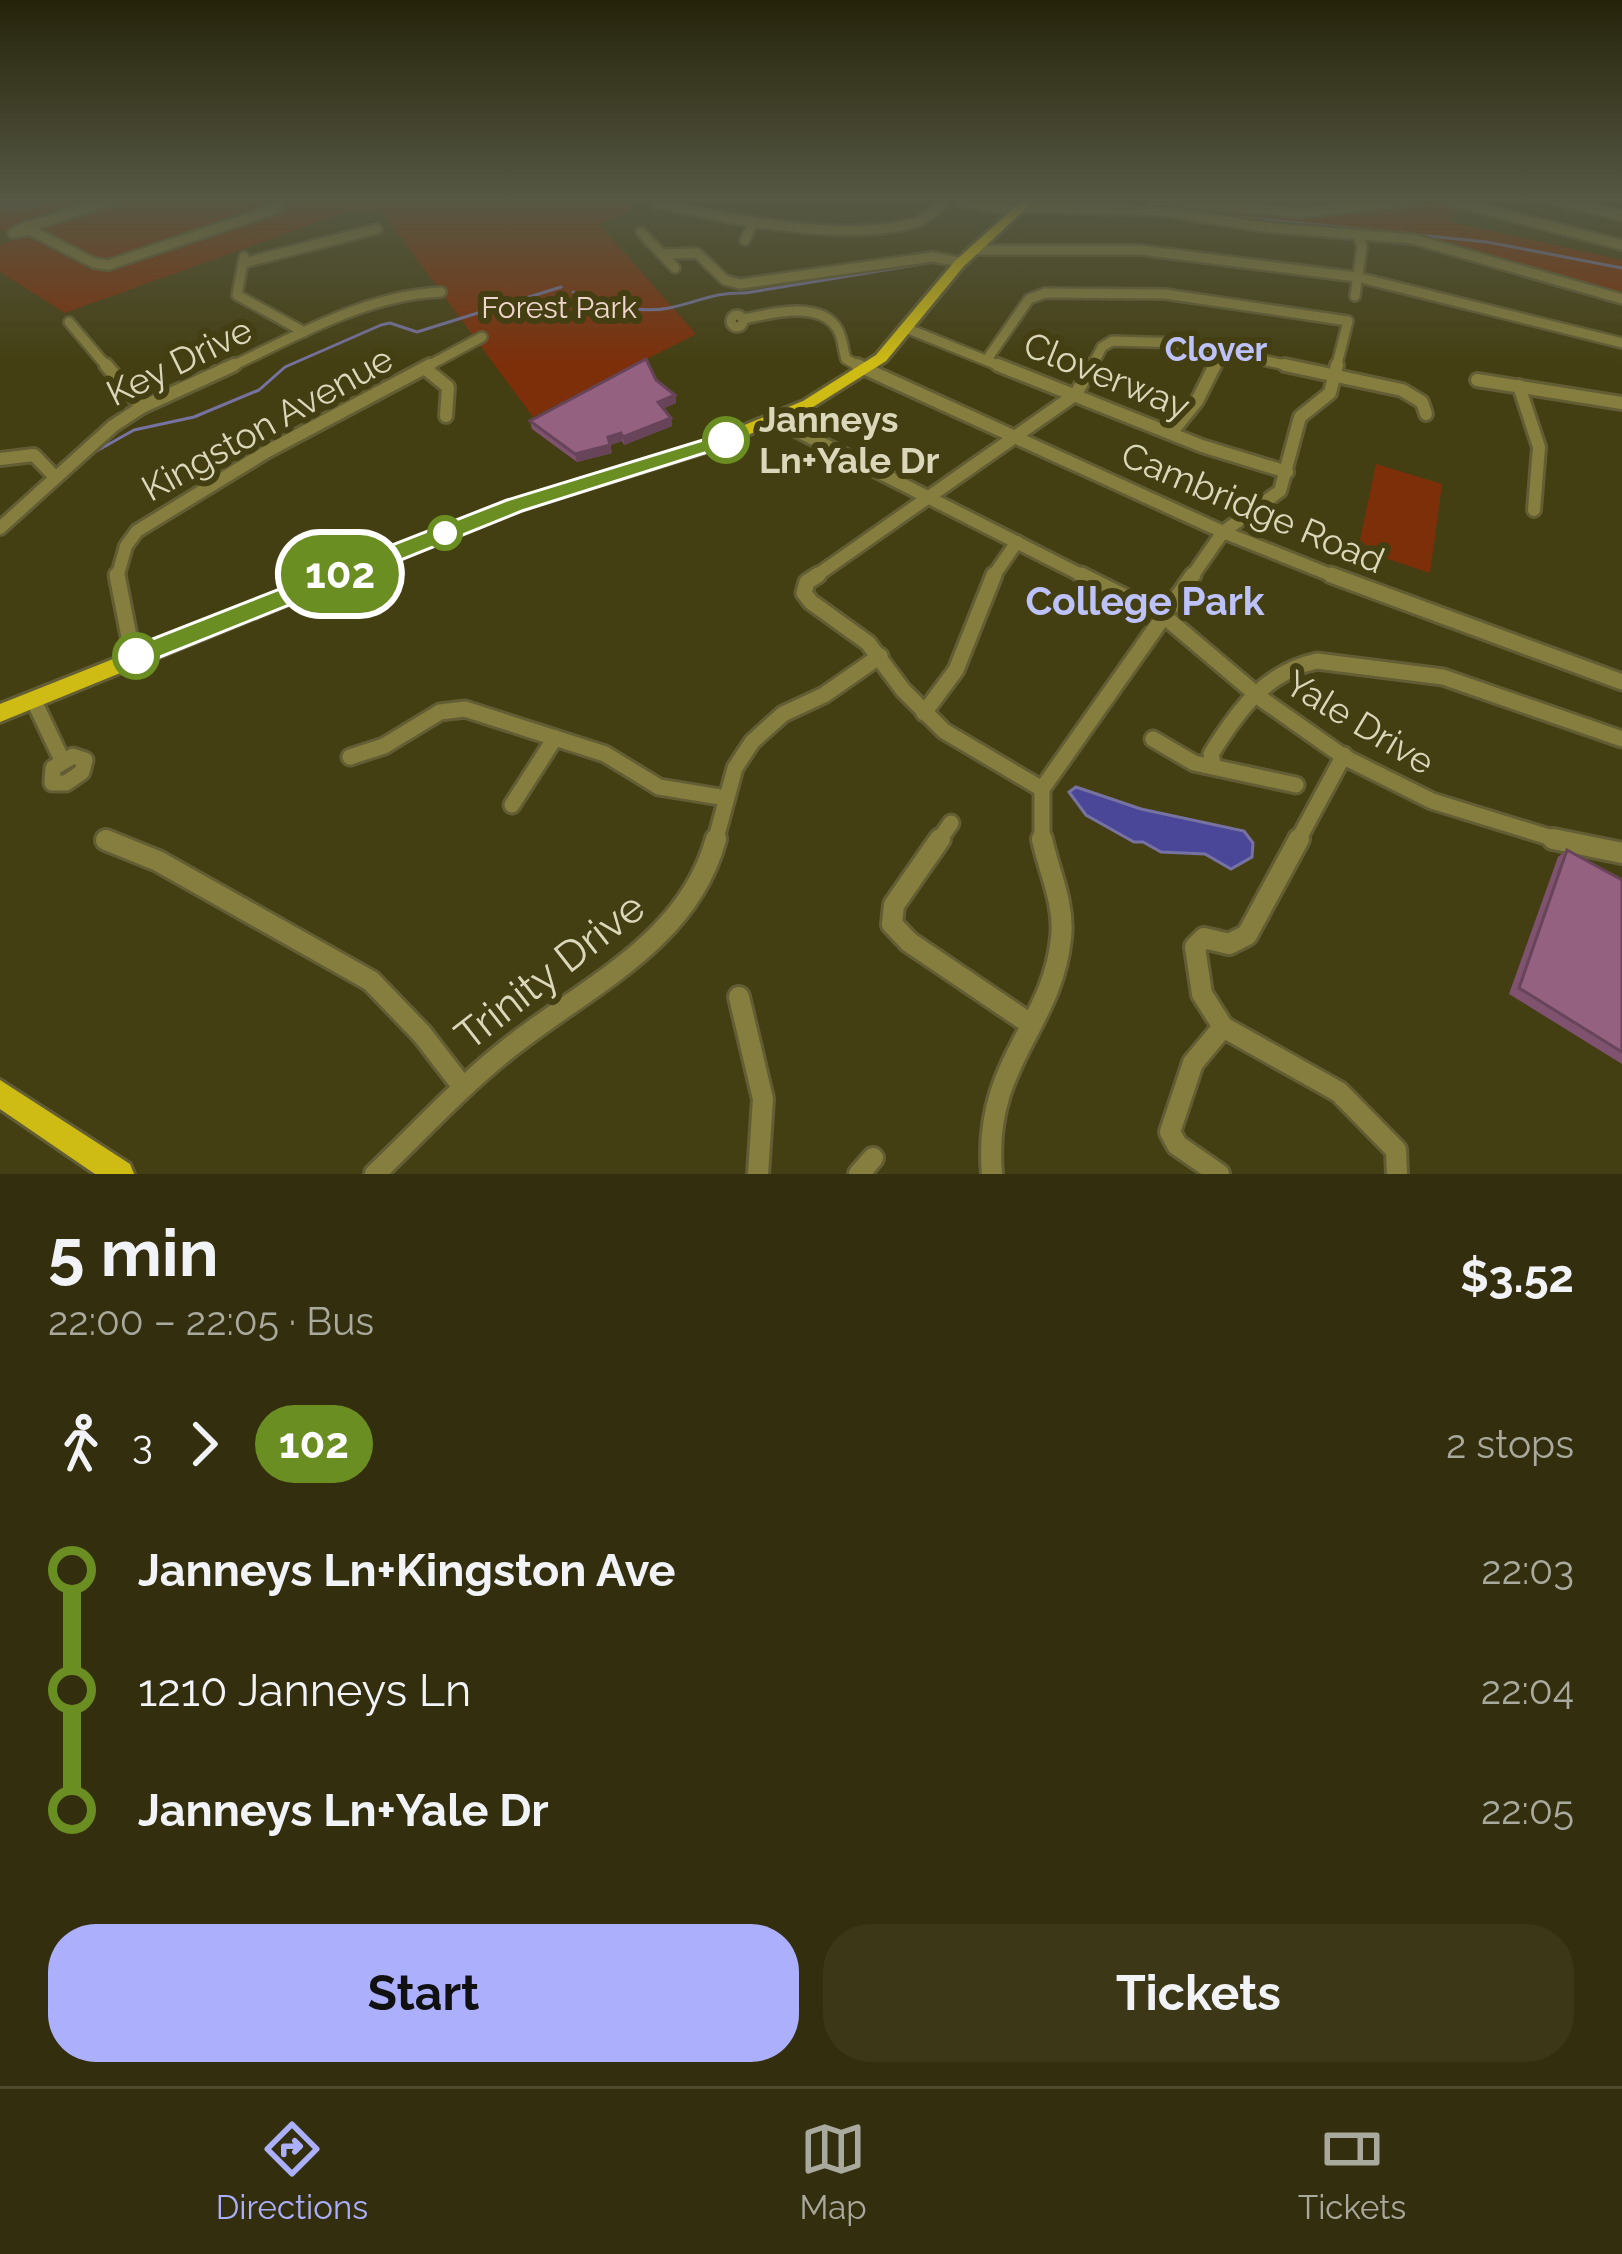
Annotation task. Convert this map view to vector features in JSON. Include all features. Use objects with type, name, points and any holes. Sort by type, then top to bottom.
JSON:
[{"type":"main road","points":[[0,713],[530,500],[690,452],[776,420],[867,370],[968,255]]},
{"type":"main road","points":[[0,1093],[120,1174]]},
{"type":"street","points":[[78,255],[96,265],[140,255]]},
{"type":"street","name":"Key Drive","points":[[266,255],[243,260],[237,295],[309,330]]},
{"type":"street","points":[[665,255],[675,268]]},
{"type":"street","points":[[701,255],[725,280],[740,284],[975,255]]},
{"type":"street","points":[[1179,255],[1358,277],[1622,343]]},
{"type":"street","points":[[1355,296],[1360,255]]},
{"type":"street","points":[[1470,255],[1622,299]]},
{"type":"street","points":[[309,330],[438,293]]},
{"type":"street","points":[[988,358],[1029,299],[1040,293],[1165,294],[1348,321],[1326,400],[1300,417],[1280,491],[1223,532],[1042,789],[1037,835],[1059,902],[1061,938],[1049,977],[997,1091],[989,1141],[992,1174]]},
{"type":"street","points":[[745,319],[787,311],[821,317],[838,330],[846,358],[867,370]]},
{"type":"street","points":[[69,322],[142,407]]},
{"type":"street","name":"Cloverway","points":[[906,328],[1171,433],[1287,472]]},
{"type":"street","name":"Key Drive","points":[[0,528],[112,425],[309,330]]},
{"type":"street","name":"Kingston Avenue","points":[[133,657],[115,572],[122,550],[137,531],[282,443],[482,337]]},
{"type":"street","points":[[1042,789],[981,757],[924,713],[880,656],[820,611],[804,591],[809,580],[1076,394],[1102,347],[1112,341],[1168,341],[1222,350],[1408,392],[1423,402],[1426,413]]},
{"type":"street","points":[[1171,433],[1197,401],[1222,350]]},
{"type":"street","points":[[427,370],[448,387],[446,416]]},
{"type":"street","name":"Cambridge Road","points":[[867,370],[1223,532],[1456,624],[1622,682]]},
{"type":"street","points":[[1477,380],[1622,403]]},
{"type":"street","points":[[1519,386],[1539,448],[1534,510]]},
{"type":"street","name":"Yale Drive","points":[[776,420],[1161,616],[1207,645],[1256,693],[1344,755],[1396,784],[1469,815],[1622,853]]},
{"type":"street","points":[[0,459],[34,455],[55,477]]},
{"type":"street","points":[[924,713],[957,672],[974,637],[990,577],[1017,542]]},
{"type":"street","name":"Trinity Drive","points":[[375,1174],[462,1086],[529,1032],[617,974],[663,933],[709,864],[735,768],[769,724],[824,695],[880,656]]},
{"type":"street","points":[[1213,764],[1210,754],[1234,711],[1303,664],[1342,663],[1456,680],[1622,740]]},
{"type":"street","points":[[33,699],[62,760]]},
{"type":"street","points":[[350,757],[384,746],[454,708],[617,760],[659,787],[726,798]]},
{"type":"street","points":[[512,805],[555,738]]},
{"type":"street","points":[[1153,739],[1189,761],[1297,785]]},
{"type":"street","points":[[1344,755],[1247,935],[1229,944],[1204,938],[1195,947],[1202,994],[1223,1028],[1250,1048],[1316,1078],[1349,1101],[1396,1150],[1397,1174]]},
{"type":"street","points":[[951,823],[894,905],[892,924],[909,942],[1026,1021]]},
{"type":"street","points":[[106,840],[178,872],[371,980],[462,1086]]},
{"type":"street","points":[[739,997],[763,1099],[758,1174]]},
{"type":"street","points":[[1219,1174],[1177,1144],[1170,1132],[1193,1063],[1223,1028]]},
{"type":"green space","name":"Forest Park","points":[[0,255],[227,255],[65,313],[0,272]]},
{"type":"green space","name":"Forest Park","points":[[414,255],[626,255],[696,334],[533,417]]},
{"type":"green space","points":[[1483,255],[1599,255],[1622,260],[1622,294]]},
{"type":"green space","points":[[1376,464],[1442,484],[1430,573],[1358,549]]},
{"type":"shaded area","points":[[1076,787],[1141,809],[1244,831],[1253,843],[1252,857],[1231,869],[1205,854],[1161,852],[1134,842],[1086,815],[1069,792]]},
{"type":"building","points":[[646,359],[656,380],[675,395],[658,402],[671,418],[623,437],[621,433],[608,437],[610,445],[575,454],[530,421]]},
{"type":"building","points":[[1567,850],[1622,880],[1622,1052],[1519,988]]},
{"type":"waterway","points":[[1553,255],[1622,268]]},
{"type":"waterway","points":[[573,292],[620,307],[658,310],[723,294],[928,263]]},
{"type":"waterway","points":[[93,453],[134,430],[194,417],[259,390],[285,367],[381,325],[390,323],[417,332],[561,287]]},
{"type":"bus line","name":"102","points":[[136,656],[514,506],[726,440]]},
{"type":"place","name":"Janneys Ln+Yale Dr","points":[[726,440]]},
{"type":"district","name":"Clover","points":[[1216,349]]},
{"type":"district","name":"College Park","points":[[1145,601]]}]
